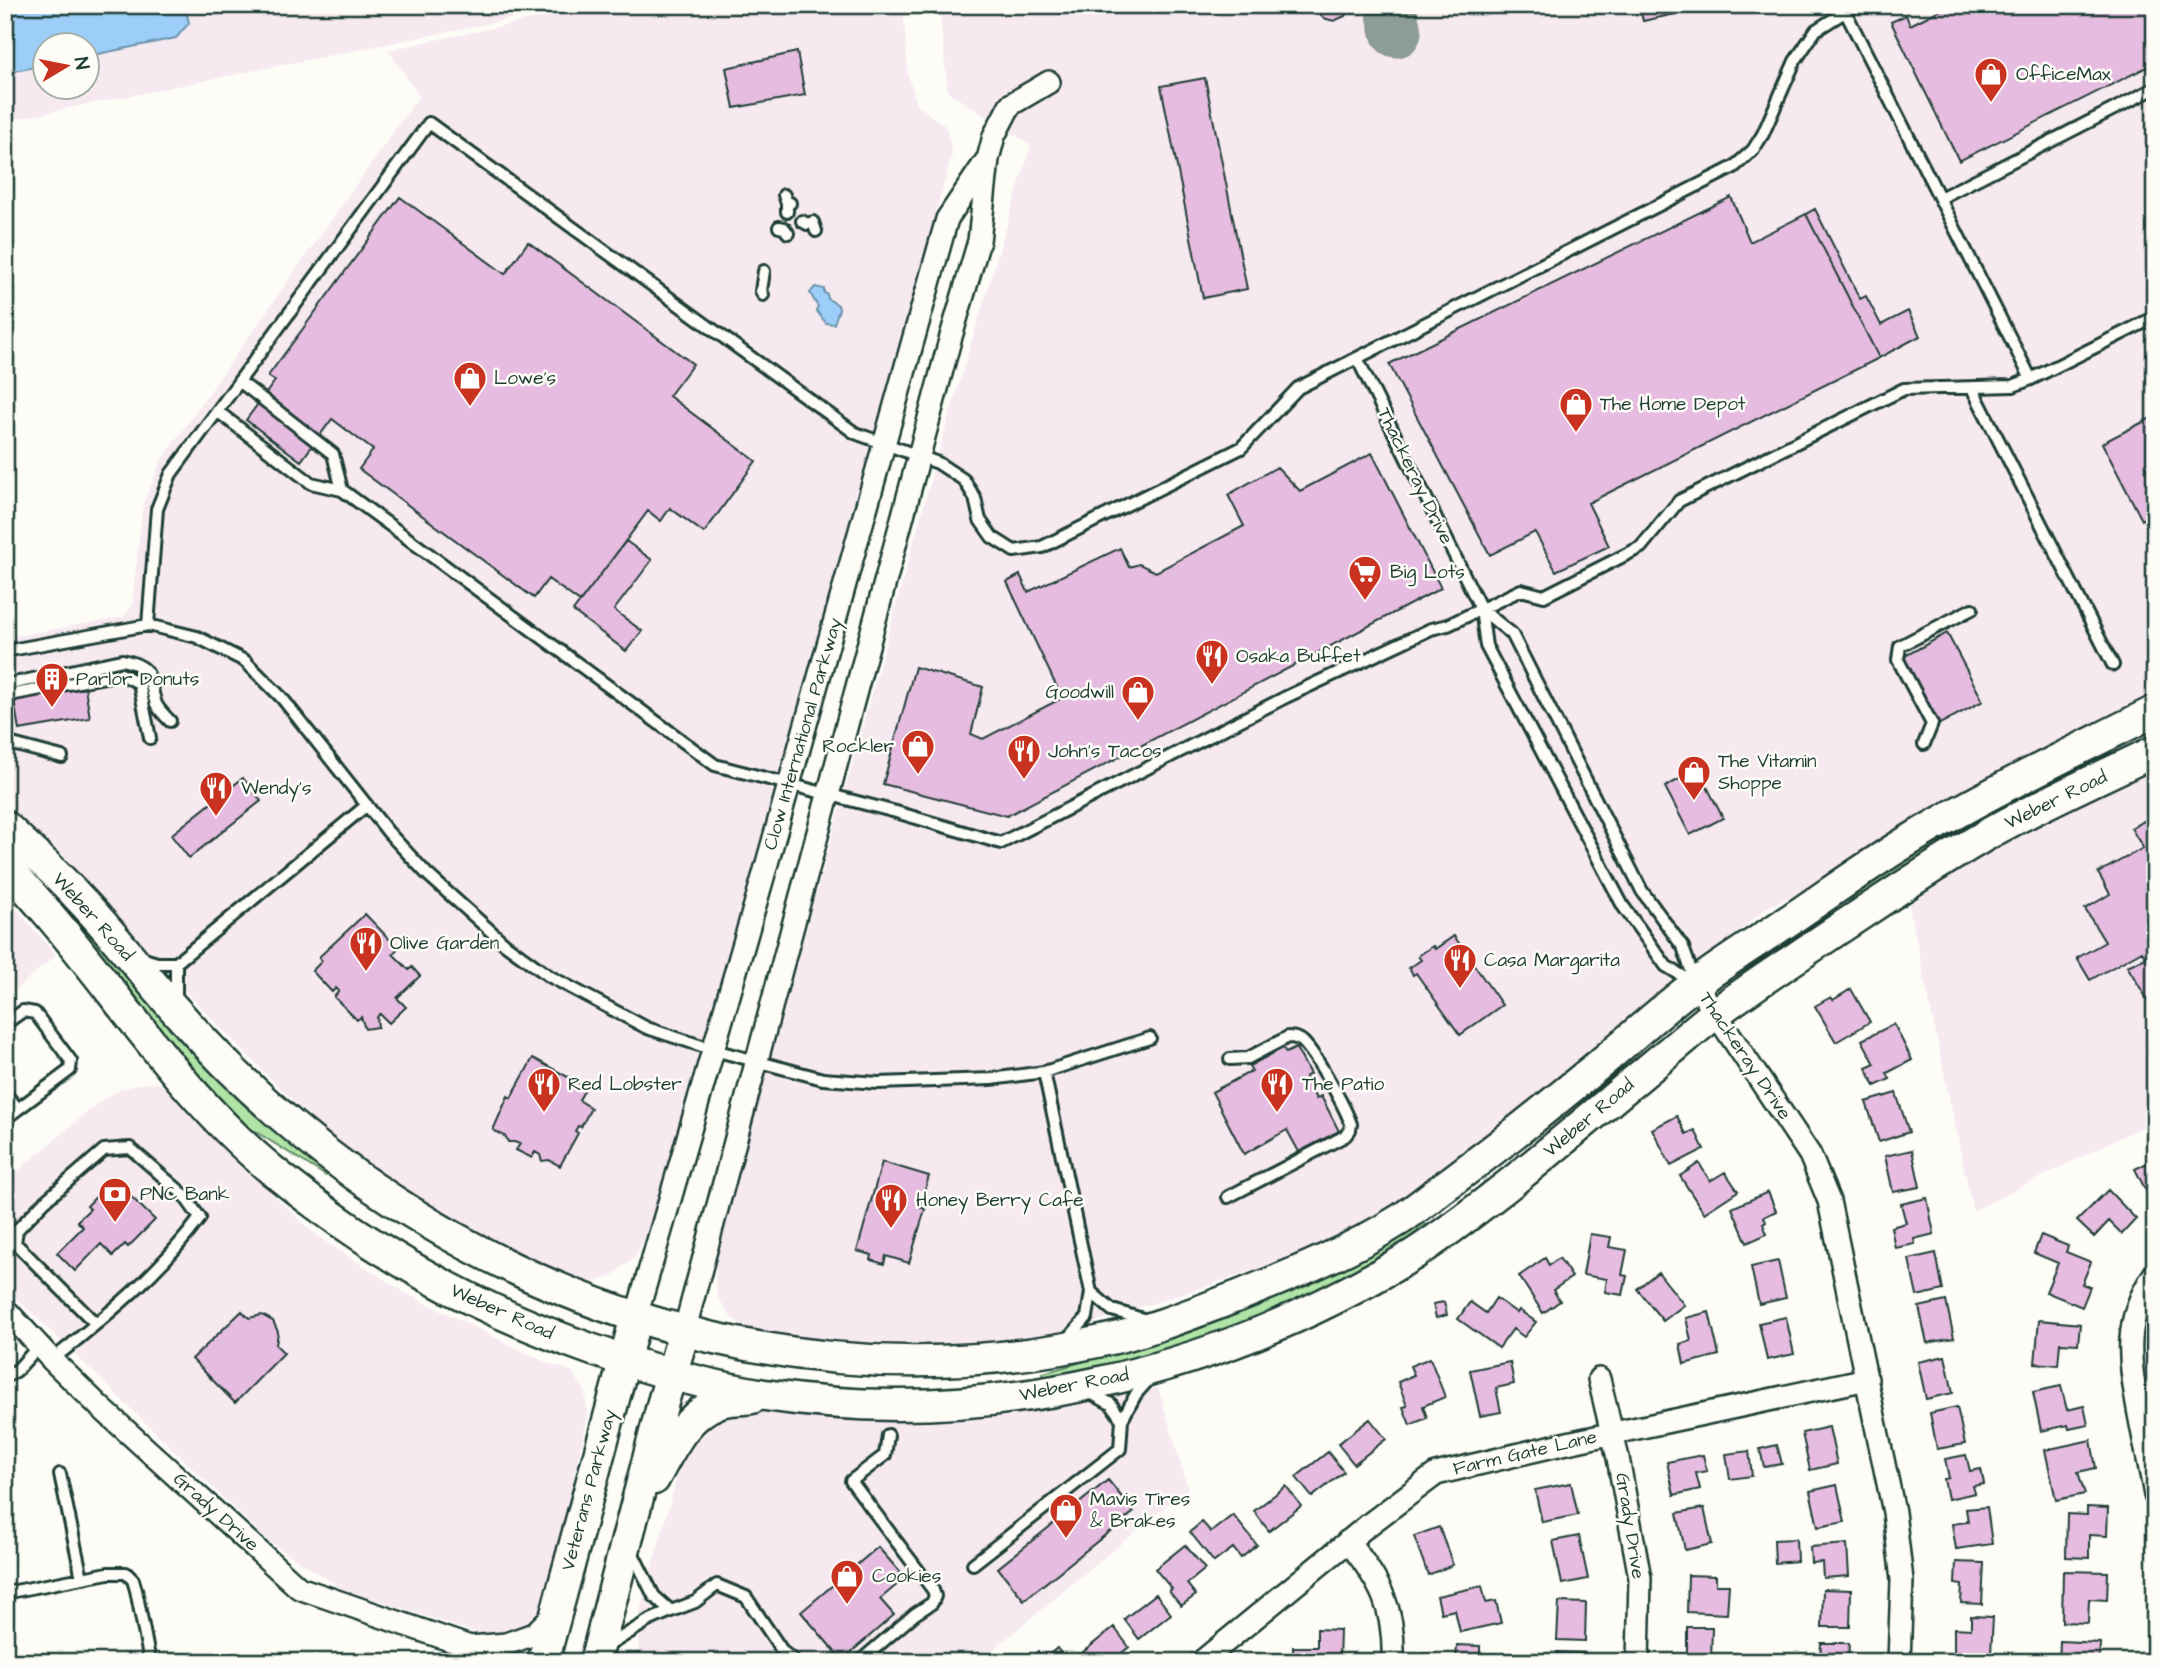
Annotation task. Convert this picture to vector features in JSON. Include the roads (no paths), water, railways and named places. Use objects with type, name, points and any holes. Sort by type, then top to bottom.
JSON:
[{"type":"main road","name":"Weber Road","points":[[5,826],[81,899],[178,1014],[249,1087],[296,1130],[418,1218],[477,1251],[541,1282],[684,1332],[805,1356],[903,1362],[977,1359],[1101,1342],[1166,1324],[1303,1271],[1401,1219],[1522,1129],[1696,984],[1911,839],[2155,711]]},
{"type":"main road","name":"Weber Road","points":[[5,866],[61,927],[181,1078],[228,1130],[269,1168],[349,1231],[396,1260],[473,1302],[542,1332],[671,1375],[767,1396],[866,1405],[924,1405],[1002,1398],[1078,1387],[1161,1367],[1257,1334],[1361,1284],[1445,1234],[1535,1164],[1714,1014],[1915,878],[1996,830],[2155,751]]},
{"type":"main road","name":"Veterans Parkway","points":[[542,1662],[636,1317]]},
{"type":"main road","points":[[596,1657],[684,1332]]},
{"type":"main road","points":[[629,1530],[676,1440],[696,1416],[718,1403],[767,1396]]},
{"type":"street","name":"Clow International Parkway","points":[[684,1332],[979,241],[988,159],[994,136],[1010,105],[1049,82]]},
{"type":"street","name":"Clow International Parkway","points":[[636,1317],[714,1050],[947,219],[988,159]]},
{"type":"street","name":"Thackeray Drive","points":[[1696,984],[1714,1014],[1778,1103],[1810,1155],[1829,1201],[1896,1525],[1902,1580],[1899,1662]]},
{"type":"street","points":[[2155,1273],[2140,1298],[2132,1322],[2129,1348],[2132,1377],[2155,1494]]},
{"type":"street","name":"Grady Drive","points":[[5,1309],[45,1353],[299,1588],[470,1647],[495,1662]]},
{"type":"street","name":"Grady Drive","points":[[1599,1379],[1613,1434],[1640,1578],[1638,1662]]},
{"type":"street","name":"Farm Gate Lane","points":[[1201,1662],[1348,1541],[1436,1474],[1458,1467],[1867,1379]]},
{"type":"street","points":[[1348,1541],[1380,1586],[1391,1613],[1393,1662]]},
{"type":"street","name":"Grady Drive","points":[[470,1647],[506,1644],[534,1634],[557,1611]]},
{"type":"lane","points":[[148,625],[157,509],[171,474],[429,123],[855,433],[938,463],[964,480],[975,498],[980,520],[992,537],[1014,551],[1042,547],[1241,448],[1298,388],[1734,167],[1753,150],[1763,134],[1795,61],[1816,30],[1851,8],[1940,198],[2031,379]]},
{"type":"lane","points":[[1940,198],[2155,88]]},
{"type":"lane","points":[[784,195],[787,203],[790,203],[787,204],[787,212]]},
{"type":"lane","points":[[802,221],[807,224],[813,222],[816,231]]},
{"type":"lane","points":[[763,295],[761,291],[764,271]]},
{"type":"lane","points":[[217,411],[311,483],[342,490],[715,765],[1001,843],[1286,697],[1432,629],[1521,590],[1544,597],[1641,547],[1679,501],[1904,389],[2013,386],[2155,317]]},
{"type":"lane","name":"Thackeray Drive","points":[[1357,358],[1481,609],[1512,634],[1643,891],[1683,947],[1696,984]]},
{"type":"lane","points":[[239,381],[333,454],[342,490]]},
{"type":"lane","points":[[1972,388],[2113,666]]},
{"type":"lane","points":[[1481,609],[1486,646],[1623,906],[1666,966],[1696,984]]},
{"type":"lane","points":[[1924,744],[1932,724],[1898,660],[1900,646],[1972,609]]},
{"type":"lane","points":[[5,651],[148,625],[197,636],[245,661],[282,698],[367,805],[427,874],[505,944],[549,976],[647,1028],[714,1050],[823,1079],[878,1083],[991,1079],[1044,1072],[1150,1038]]},
{"type":"lane","points":[[5,685],[122,660],[139,663],[150,677],[157,707],[170,721]]},
{"type":"lane","points":[[5,699],[15,694],[121,674],[139,683],[150,738]]},
{"type":"lane","points":[[5,742],[62,757]]},
{"type":"lane","points":[[123,949],[157,963],[176,963],[367,805]]},
{"type":"lane","points":[[176,963],[178,1014]]},
{"type":"lane","points":[[5,1024],[23,1011],[34,1013],[71,1061],[70,1070],[5,1119]]},
{"type":"lane","points":[[1228,1196],[1345,1136],[1351,1124],[1329,1081],[1304,1042],[1296,1037],[1289,1037],[1248,1058],[1230,1059]]},
{"type":"lane","points":[[1041,1352],[1068,1340],[1087,1317],[1091,1292],[1044,1072]]},
{"type":"lane","points":[[5,1093],[18,1109]]},
{"type":"lane","points":[[5,1377],[96,1324],[133,1293],[187,1236],[200,1218],[183,1194],[130,1148],[104,1150],[44,1202],[17,1230],[15,1243],[96,1324]]},
{"type":"lane","points":[[1091,1292],[1112,1310],[1166,1324]]},
{"type":"lane","points":[[973,1564],[1119,1449],[1122,1420],[1136,1394],[1161,1367]]},
{"type":"lane","points":[[1078,1387],[1111,1404],[1122,1420]]},
{"type":"lane","points":[[859,1662],[932,1602],[935,1596],[851,1481],[885,1455],[888,1436]]},
{"type":"lane","points":[[61,1474],[82,1578]]},
{"type":"lane","points":[[629,1530],[654,1596],[671,1611]]},
{"type":"lane","points":[[5,1593],[108,1573],[126,1573],[133,1580],[150,1662]]},
{"type":"lane","points":[[596,1657],[648,1621],[695,1602],[717,1585],[746,1597],[780,1657],[796,1662]]},
{"type":"water","points":[[5,5],[185,5],[189,23],[176,38],[102,53],[102,32],[32,32],[32,68],[5,73]]},
{"type":"water","points":[[815,287],[824,289],[828,299],[838,305],[834,324],[826,323],[816,310],[818,307],[810,293]]},
{"type":"place","name":"OfficeMax","points":[[1991,104]]},
{"type":"place","name":"Lowe's","points":[[470,408]]},
{"type":"place","name":"The Home Depot","points":[[1576,434]]},
{"type":"place","name":"Big Lots","points":[[1365,602]]},
{"type":"place","name":"Osaka Buffet","points":[[1212,686]]},
{"type":"place","name":"Parlor Donuts","points":[[52,709]]},
{"type":"place","name":"Goodwill","points":[[1138,722]]},
{"type":"place","name":"Rockler","points":[[918,776]]},
{"type":"place","name":"John's Tacos","points":[[1024,781]]},
{"type":"place","name":"The Vitamin Shoppe","points":[[1694,802]]},
{"type":"place","name":"Wendy's","points":[[216,818]]},
{"type":"place","name":"Olive Garden","points":[[366,973]]},
{"type":"place","name":"Casa Margarita","points":[[1460,990]]},
{"type":"place","name":"Red Lobster","points":[[544,1114]]},
{"type":"place","name":"The Patio","points":[[1277,1114]]},
{"type":"place","name":"PNC Bank","points":[[115,1224]]},
{"type":"place","name":"Honey Berry Cafe","points":[[891,1230]]},
{"type":"place","name":"Mavis Tires & Brakes","points":[[1066,1540]]},
{"type":"place","name":"Cookies","points":[[847,1606]]}]
